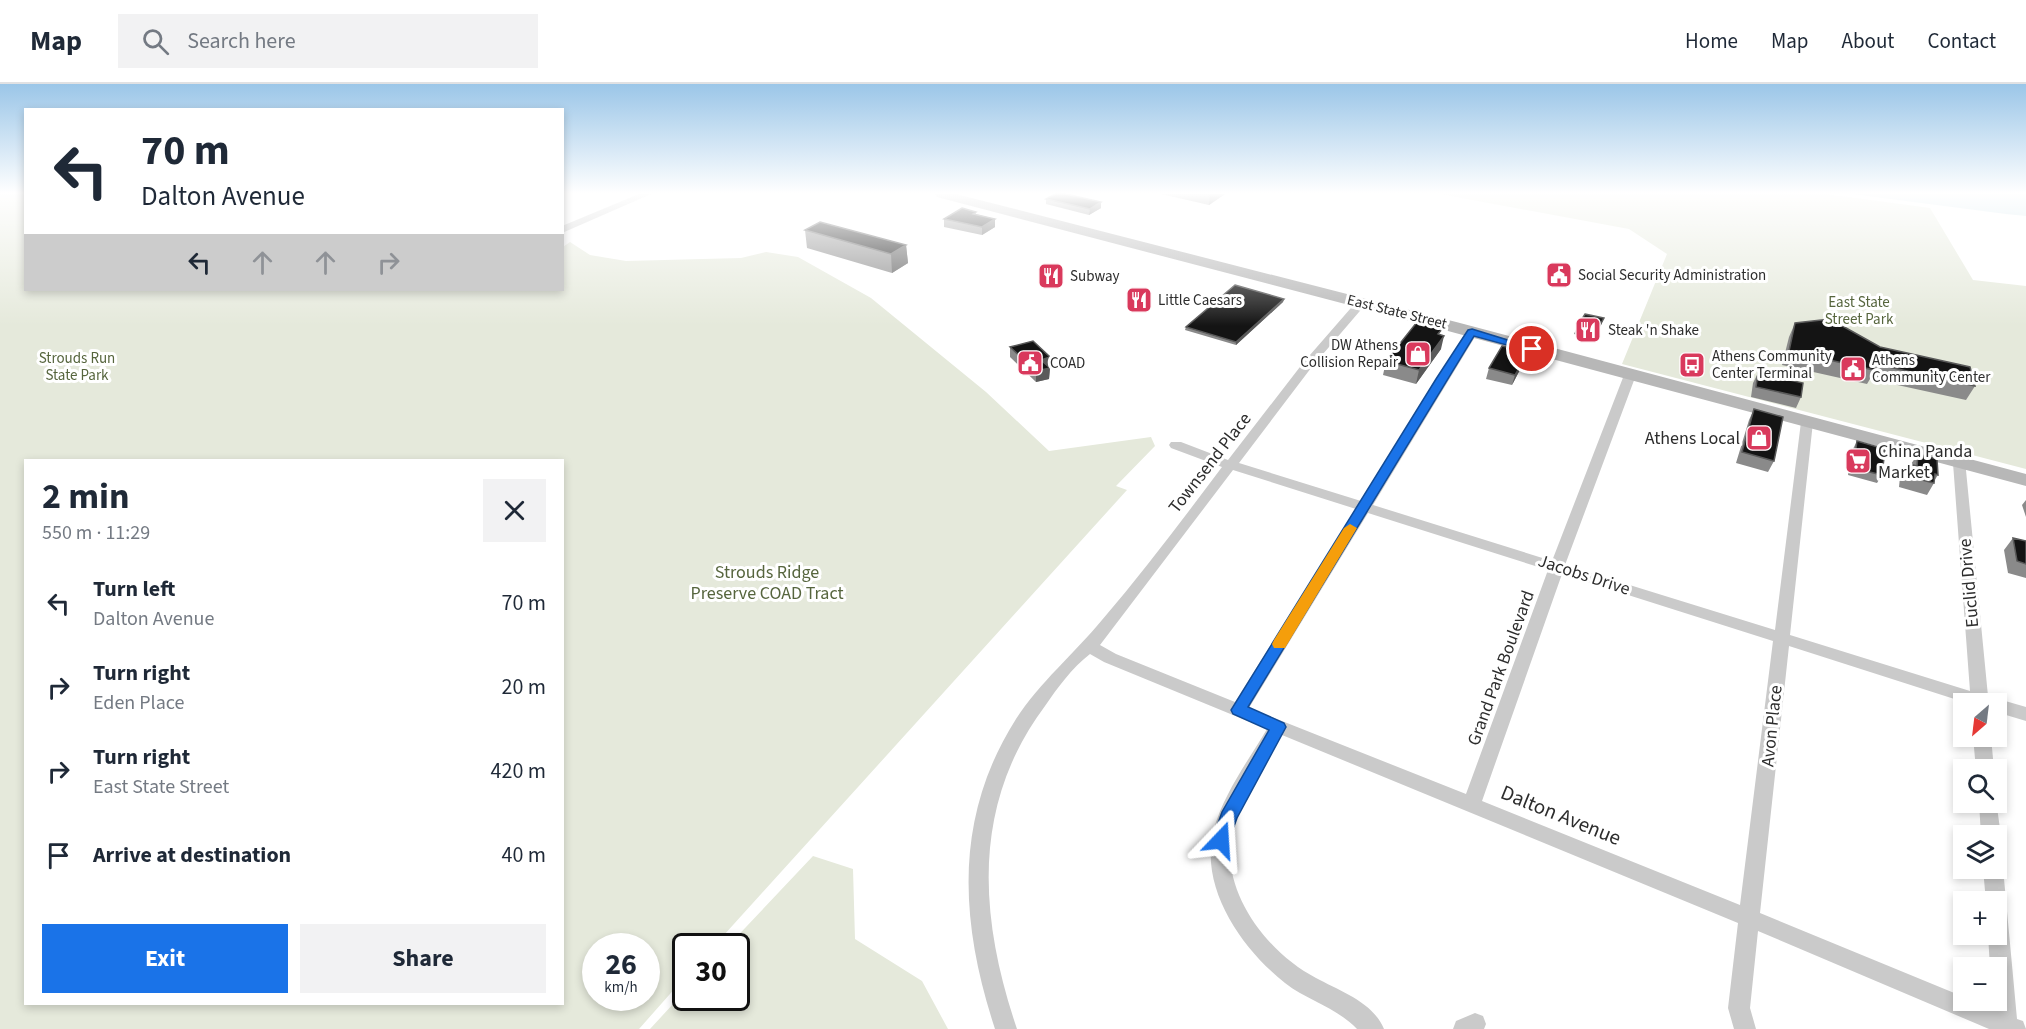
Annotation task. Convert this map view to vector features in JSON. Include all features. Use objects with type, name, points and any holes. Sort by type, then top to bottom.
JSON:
[{"type":"main road","name":"East State Street","points":[[1112,238],[2026,480]]},
{"type":"street","name":"Townsend Place","points":[[1006,1029],[990,983],[978,921],[977,889],[982,826],[994,782],[1022,724],[1157,562],[1230,464],[1325,344],[1361,303]]},
{"type":"street","points":[[1239,710],[1472,332]]},
{"type":"street","name":"Grand Park Boulevard","points":[[1471,806],[1557,567],[1630,375]]},
{"type":"street","name":"Avon Place","points":[[1746,1029],[1739,1008],[1775,703],[1780,637],[1807,422]]},
{"type":"street","name":"Jacobs Drive","points":[[1176,445],[1956,693]]},
{"type":"street","name":"Euclid Drive","points":[[1960,463],[1983,693]]},
{"type":"street","name":"Dalton Avenue","points":[[1089,646],[1101,655],[1750,918],[2011,1027]]},
{"type":"street","points":[[2007,708],[2026,714]]},
{"type":"street","points":[[1278,727],[1228,818],[1221,840],[1223,878],[1247,932],[1268,956],[1294,977],[1352,1009],[1373,1029]]},
{"type":"street","points":[[2001,945],[2011,1027]]},
{"type":"green space","name":"Strouds Ridge Preserve COAD Tract","points":[[0,238],[24,238],[24,291],[564,291],[564,246],[570,242],[590,255],[626,261],[741,258],[766,252],[798,257],[871,298],[986,392],[1049,451],[1151,437],[1155,446],[1116,486],[1127,490],[726,933],[672,933],[672,992],[660,1005],[660,933],[582,933],[582,1011],[655,1011],[639,1029],[0,1029]]},
{"type":"green space","name":"East State Street Park","points":[[1643,238],[1948,238],[1973,280],[2026,286],[2026,469],[1622,364],[1667,254]]},
{"type":"green space","points":[[813,856],[853,869],[855,939],[922,981],[948,1029],[650,1029],[672,1005],[672,1011],[750,1011],[750,933],[740,933]]},
{"type":"building","points":[[834,238],[880,238],[906,245],[891,254]]},
{"type":"building","points":[[1235,285],[1284,299],[1236,342],[1186,327]]},
{"type":"building","points":[[1585,314],[1604,318],[1596,332],[1577,327]]},
{"type":"building","points":[[1830,319],[1880,347],[1970,367],[1975,386],[1875,364],[1874,370],[1789,351],[1795,323]]},
{"type":"building","points":[[1417,322],[1443,328],[1438,334],[1444,336],[1419,370],[1386,361]]},
{"type":"building","points":[[1033,341],[1050,357],[1041,360],[1050,368],[1036,371],[1010,347]]},
{"type":"building","points":[[1502,346],[1528,352],[1515,375],[1489,368]]},
{"type":"building","points":[[1758,373],[1803,383],[1801,397],[1756,387]]},
{"type":"building","name":"Athens Local","points":[[1754,409],[1783,417],[1774,461],[1742,452]]},
{"type":"building","points":[[1857,441],[1885,449],[1882,475],[1853,468]]},
{"type":"building","points":[[1918,454],[1937,459],[1938,475],[1935,474],[1934,483],[1906,476],[1909,464],[1917,466]]},
{"type":"building","points":[[2013,538],[2026,541],[2026,564],[2017,561]]},
{"type":"slow traffic","points":[[1279,644],[1350,528]]},
{"type":"place","name":"Social Security Administration","points":[[1559,275]]},
{"type":"place","name":"Subway","points":[[1051,276]]},
{"type":"place","name":"Little Caesars","points":[[1139,300]]},
{"type":"place","name":"Steak 'n Shake","points":[[1588,330]]},
{"type":"place","name":"DW Athens Collision Repair","points":[[1418,354]]},
{"type":"place","name":"COAD","points":[[1030,363]]},
{"type":"place","name":"Athens Community Center Terminal","points":[[1692,365]]},
{"type":"place","name":"Athens Community Center","points":[[1853,369]]},
{"type":"place","name":"Athens Local","points":[[1759,438]]},
{"type":"place","name":"China Panda Market","points":[[1858,461]]},
{"type":"route","points":[[1221,840],[1228,818],[1240,794],[1278,727],[1239,710],[1441,379],[1472,332],[1532,349]]},
{"type":"park label","name":"Strouds Run State Park","points":[[77,366]]}]
